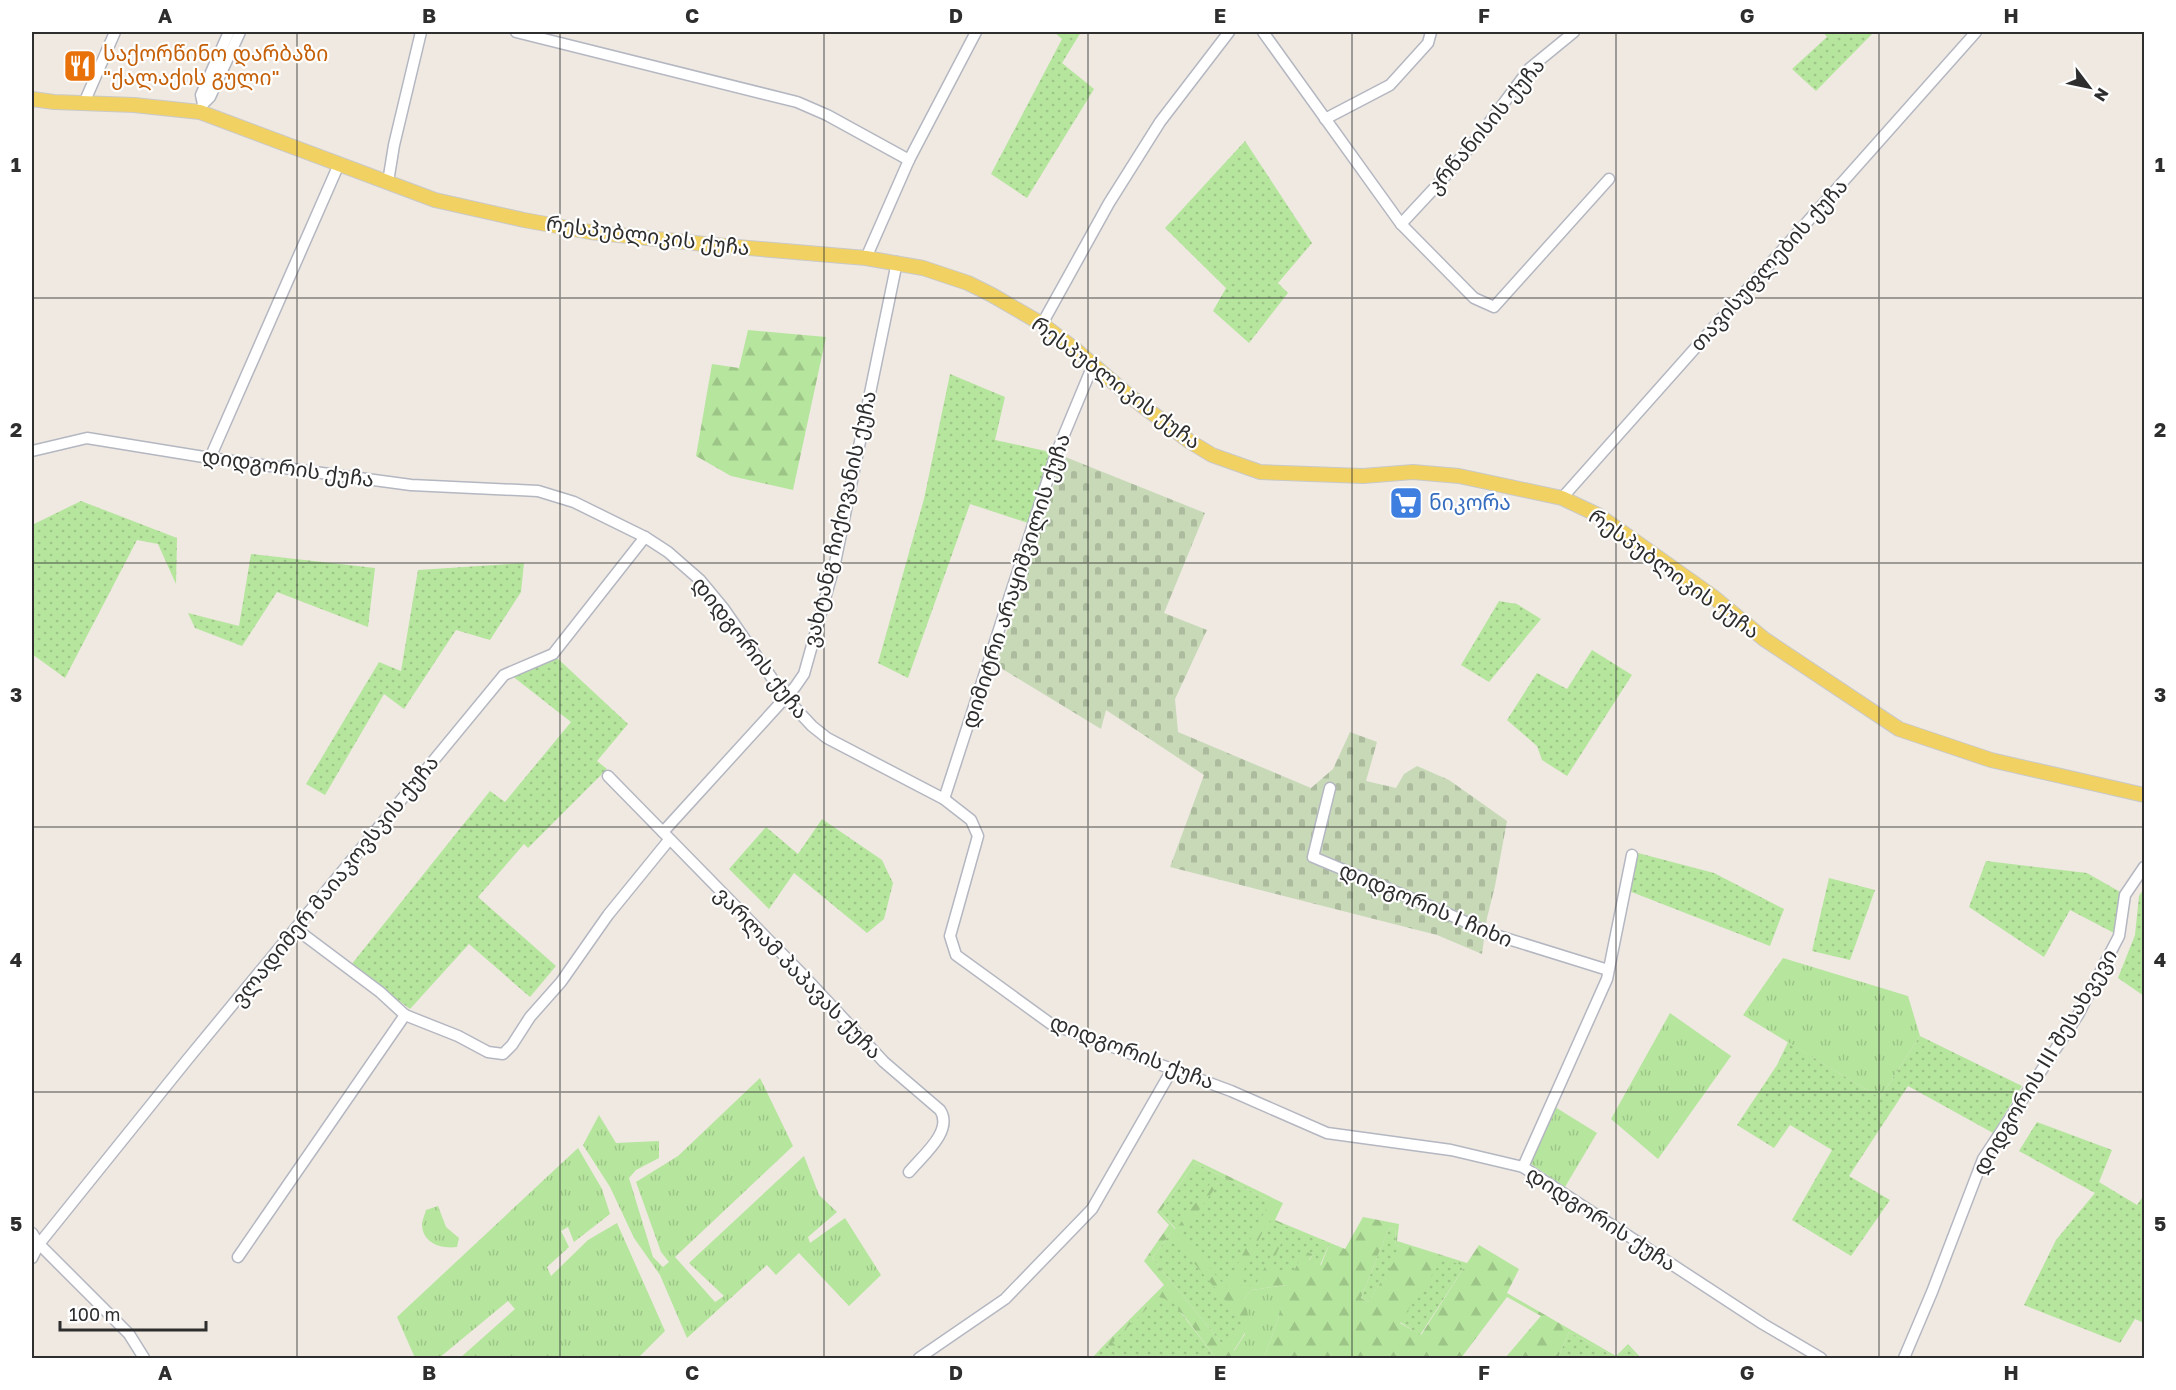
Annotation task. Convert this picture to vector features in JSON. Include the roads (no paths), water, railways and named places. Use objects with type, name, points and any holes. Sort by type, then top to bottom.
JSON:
[{"type":"main road","name":"რესპუბლიკის ქუჩა","points":[[32,99],[54,102],[201,108],[435,200],[524,220],[590,232],[897,262],[969,283],[1042,324],[1189,441],[1212,455],[1260,472],[1363,476],[1413,472],[1459,476],[1562,498],[1598,515],[1712,596],[1764,639],[1899,729],[1991,760],[2145,795]]},
{"type":"street","points":[[84,103],[115,32]]},
{"type":"street","points":[[201,108],[201,96],[229,32]]},
{"type":"street","points":[[201,108],[210,97],[240,32]]},
{"type":"street","points":[[388,182],[421,32]]},
{"type":"street","points":[[516,32],[797,102],[827,115],[909,160]]},
{"type":"street","points":[[866,258],[909,160],[976,32]]},
{"type":"street","points":[[1042,324],[1108,203],[1160,122],[1229,32]]},
{"type":"street","points":[[1263,32],[1401,224],[1474,298],[1494,307],[1609,179]]},
{"type":"street","points":[[1325,119],[1389,84],[1428,43],[1431,32]]},
{"type":"street","name":"კრწანისის ქუჩა","points":[[1401,224],[1461,158],[1530,68],[1574,32]]},
{"type":"street","name":"თავისუფლების ქუჩა","points":[[1562,498],[1976,32]]},
{"type":"street","points":[[210,458],[339,164]]},
{"type":"street","name":"ვახტანგ ჩიქოვანის ქუჩა","points":[[405,1015],[458,1036],[488,1052],[503,1054],[512,1045],[530,1017],[561,982],[666,836],[804,674],[835,563],[897,262]]},
{"type":"street","name":"დიმიტრი არაყიშვილის ქუჩა","points":[[944,799],[1056,454],[1093,365]]},
{"type":"street","name":"დიდგორის ქუჩა","points":[[32,451],[87,438],[210,458],[411,485],[538,491],[574,502],[645,537],[668,552],[700,580],[785,697],[812,726],[827,738],[944,799],[971,820],[978,836],[950,936],[956,955],[1051,1024],[1231,1090],[1327,1133],[1450,1150],[1523,1167],[1763,1324],[1821,1359]]},
{"type":"street","name":"ვლადიმერ მაიაკოვსკის ქუჩა","points":[[32,1258],[39,1244],[504,675],[553,654],[645,537]]},
{"type":"street","name":"ვარლამ პაპავას ქუჩა","points":[[608,776],[802,974],[884,1062],[940,1110],[944,1116],[944,1128],[909,1172]]},
{"type":"street","name":"დიდგორის I ჩიხი","points":[[1330,788],[1313,857],[1490,933],[1608,970]]},
{"type":"street","points":[[1523,1167],[1607,979],[1632,855]]},
{"type":"street","name":"დიდგორის III შესახვევი","points":[[1904,1359],[1983,1159],[2078,1015],[2119,936],[2125,895],[2145,867]]},
{"type":"street","points":[[238,1257],[405,1015],[380,992],[296,929]]},
{"type":"street","points":[[919,1359],[1005,1299],[1092,1209],[1173,1068]]},
{"type":"street","points":[[32,1233],[39,1244],[129,1334],[144,1359]]},
{"type":"place","name":"საქორწინო დარბაზი \"ქალაქის გული\"","points":[[80,66]]},
{"type":"place","name":"ნიკორა","points":[[1406,503]]}]
